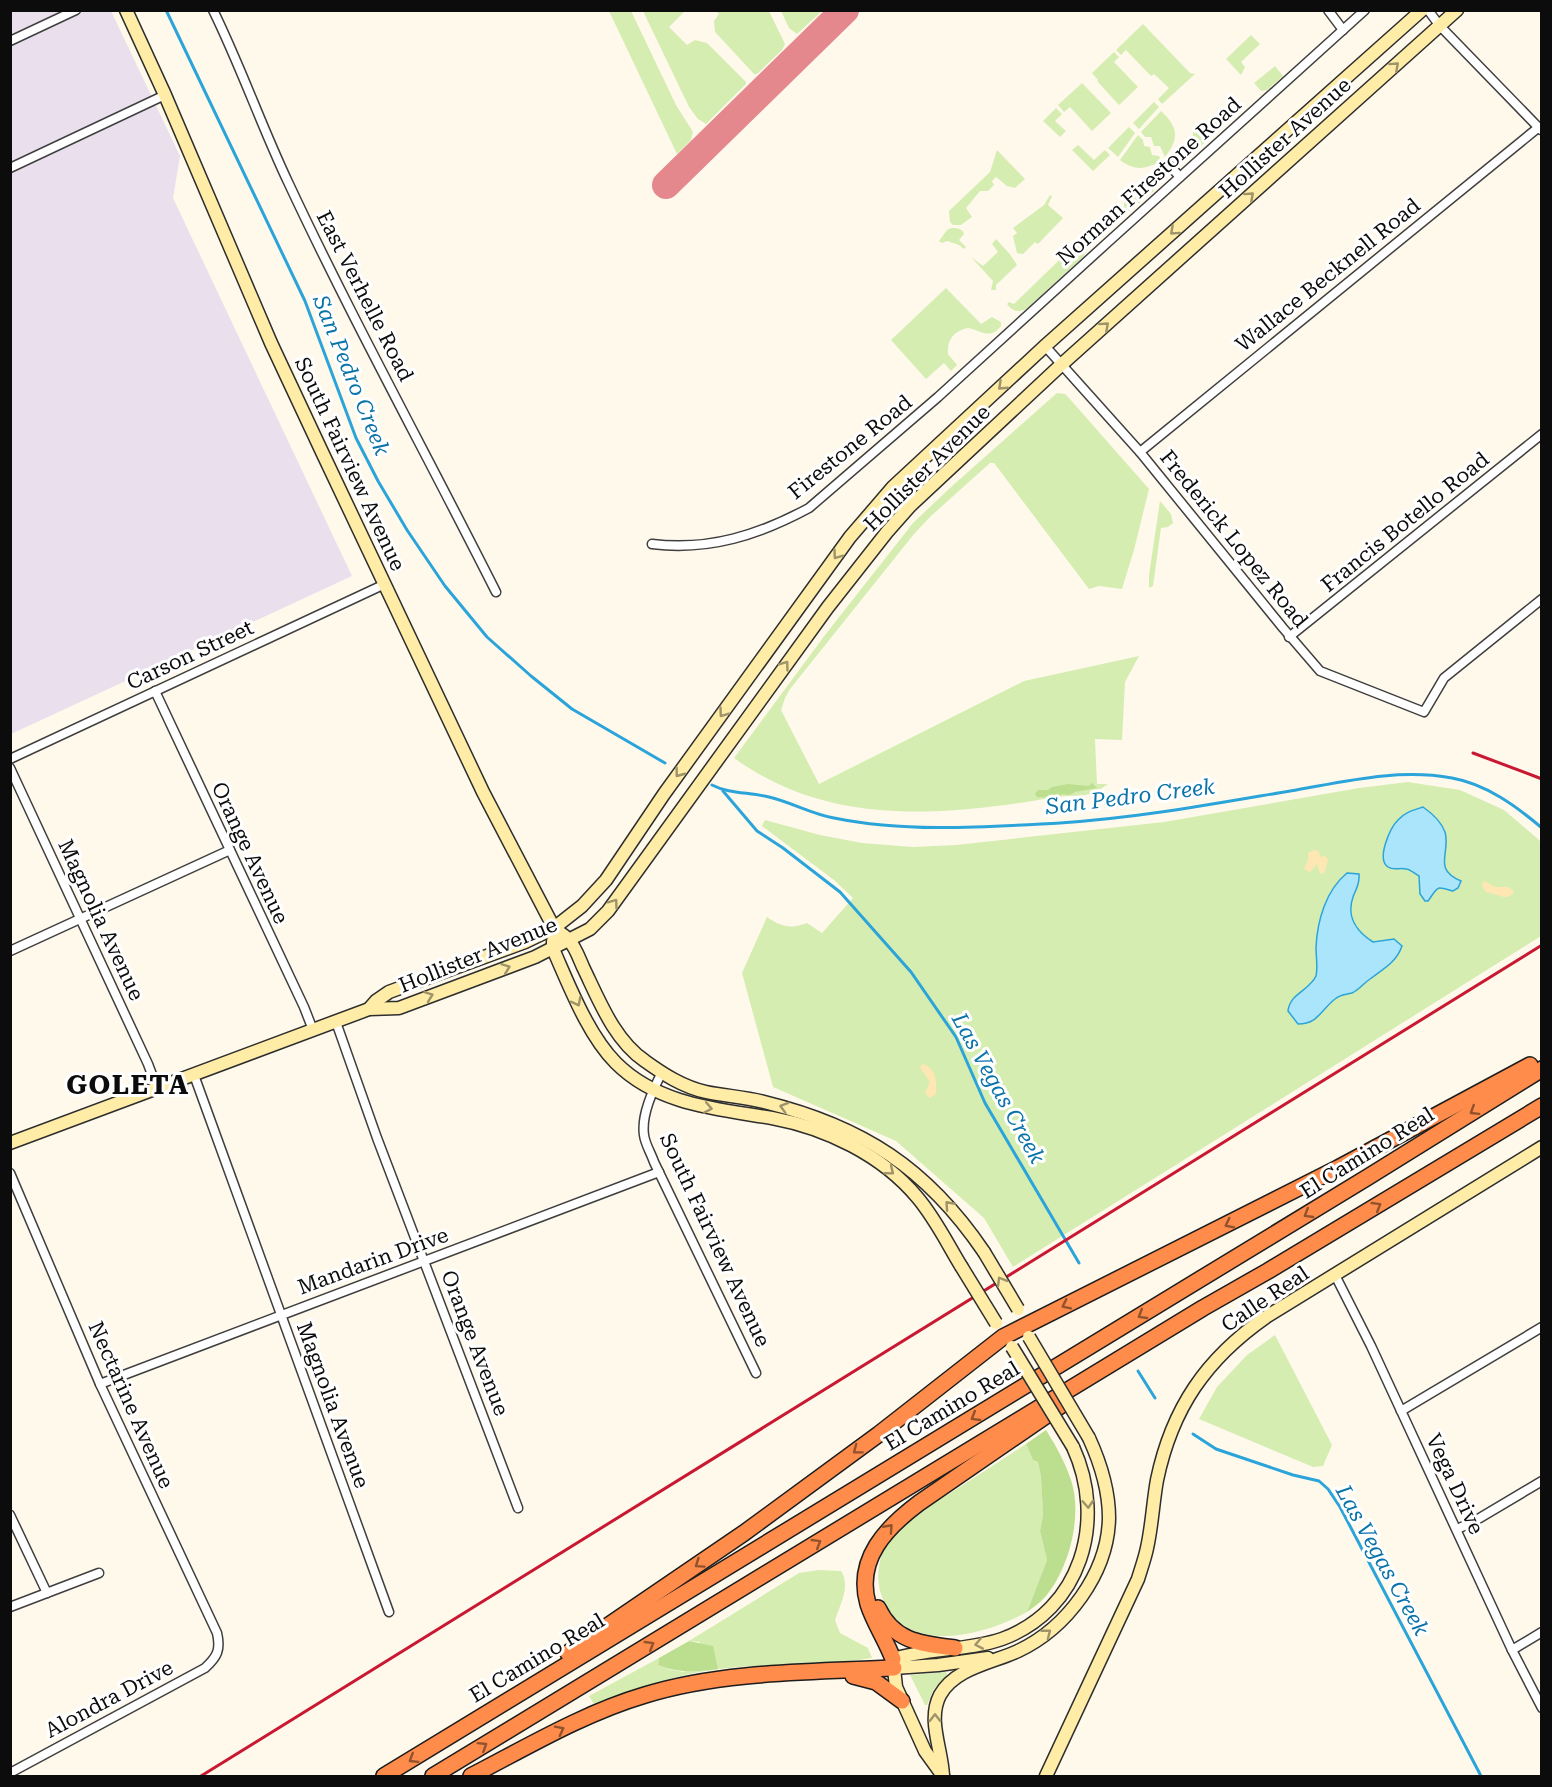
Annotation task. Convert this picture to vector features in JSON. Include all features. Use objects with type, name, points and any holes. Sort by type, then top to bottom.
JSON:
[{"type":"highway","points":[[517,1696],[540,1671],[744,1533],[1008,1342],[1542,1061]]},
{"type":"highway","name":"El Camino Real","points":[[384,1776],[1358,1184],[1542,1069]]},
{"type":"highway","points":[[434,1776],[1203,1308],[1542,1106]]},
{"type":"highway","points":[[471,1776],[605,1709],[662,1690],[767,1674],[893,1664],[868,1602],[866,1589],[870,1560],[884,1533],[902,1516],[1038,1423],[1119,1359]]},
{"type":"highway","points":[[870,1560],[870,1576],[875,1600],[889,1625],[918,1643],[955,1648]]},
{"type":"highway","points":[[724,1680],[859,1677],[876,1682],[902,1701]]},
{"type":"main road","name":"South Fairview Avenue","points":[[126,10],[267,332],[490,807],[554,928],[570,940],[621,1039],[632,1052],[675,1080],[697,1089],[745,1097],[829,1121],[889,1154],[925,1181],[957,1215],[984,1252],[1018,1309],[1026,1331],[1089,1438],[1098,1461],[1108,1510],[1105,1541],[1096,1567],[1083,1595],[1058,1625],[1033,1643],[957,1677],[948,1684],[940,1695],[934,1719],[943,1776]]},
{"type":"main road","name":"Hollister Avenue","points":[[369,1009],[389,992],[525,942],[554,928],[582,906],[606,880],[664,794],[850,537],[893,486],[1045,346],[1422,10]]},
{"type":"main road","name":"Hollister Avenue","points":[[10,1143],[369,1009],[399,1008],[476,980],[552,949],[601,920],[828,607],[886,532],[910,506],[1061,365],[1457,10]]},
{"type":"main road","points":[[552,949],[554,928]]},
{"type":"main road","name":"South Fairview Avenue","points":[[552,949],[584,1014],[614,1062],[628,1073],[653,1089],[675,1099],[701,1107],[773,1118],[802,1126],[852,1146],[882,1165],[909,1188],[924,1206],[1073,1447],[1083,1472],[1088,1508],[1085,1544],[1072,1578],[1048,1609],[1025,1627],[990,1642],[923,1652],[893,1664]]},
{"type":"main road","name":"Calle Real","points":[[1046,1776],[1138,1579],[1147,1549],[1157,1481],[1167,1440],[1178,1414],[1193,1389],[1220,1354],[1244,1333],[1542,1147]]},
{"type":"main road","points":[[943,1776],[925,1751],[902,1701],[896,1687],[893,1664],[945,1665],[1001,1658]]},
{"type":"street","points":[[10,41],[76,10]]},
{"type":"street","name":"East Verhelle Road","points":[[213,10],[287,180],[366,343],[496,592]]},
{"type":"street","points":[[1328,10],[1343,30]]},
{"type":"street","name":"Norman Firestone Road","points":[[958,379],[1365,10]]},
{"type":"street","points":[[1428,10],[1440,26],[1540,129]]},
{"type":"street","points":[[10,168],[165,95]]},
{"type":"street","name":"Wallace Becknell Road","points":[[1140,452],[1540,129]]},
{"type":"street","points":[[1170,166],[1180,177]]},
{"type":"street","name":"Frederick Lopez Road","points":[[1045,346],[1140,452],[1289,637],[1320,671],[1424,712],[1444,678],[1542,599]]},
{"type":"street","name":"Firestone Road","points":[[652,544],[707,545],[785,521],[809,508],[846,479],[958,379]]},
{"type":"street","name":"Francis Botello Road","points":[[1289,637],[1307,625],[1542,435]]},
{"type":"street","name":"Carson Street","points":[[10,759],[385,584]]},
{"type":"street","name":"Orange Avenue","points":[[155,691],[313,1030]]},
{"type":"street","name":"Magnolia Avenue","points":[[10,768],[148,1064],[157,1088]]},
{"type":"street","points":[[10,951],[230,850]]},
{"type":"street","name":"Orange Avenue","points":[[336,1022],[518,1508]]},
{"type":"street","name":"South Fairview Avenue","points":[[662,1072],[653,1089],[644,1121],[644,1137],[756,1372]]},
{"type":"street","name":"Magnolia Avenue","points":[[194,1075],[389,1612]]},
{"type":"street","name":"Mandarin Drive","points":[[100,1384],[659,1172]]},
{"type":"street","name":"Nectarine Avenue","points":[[10,1173],[100,1384],[217,1633],[219,1651]]},
{"type":"street","name":"Vega Drive","points":[[1335,1275],[1368,1338],[1512,1650],[1542,1708]]},
{"type":"street","points":[[1401,1411],[1542,1327]]},
{"type":"street","points":[[1456,1529],[1473,1522],[1542,1481]]},
{"type":"street","points":[[10,1515],[47,1593]]},
{"type":"street","points":[[10,1607],[99,1573]]},
{"type":"street","points":[[1512,1650],[1542,1632]]},
{"type":"street","name":"Alondra Drive","points":[[10,1773],[205,1668],[215,1659],[219,1651]]},
{"type":"shaded area","points":[[10,11],[111,11],[180,156],[173,198],[352,576],[11,734]]},
{"type":"green space","points":[[609,11],[631,11],[676,105],[693,132],[691,140],[677,154]]},
{"type":"green space","points":[[643,11],[685,11],[669,27],[687,45],[695,40],[707,43],[746,82],[706,124],[698,119],[689,107]]},
{"type":"green space","points":[[716,11],[769,11],[785,44],[782,50],[757,74],[754,74],[715,32],[714,21],[719,14]]},
{"type":"green space","points":[[781,11],[822,11],[797,34],[789,28]]},
{"type":"green space","points":[[1143,24],[1190,73],[1195,74],[1162,104],[1158,99],[1169,88],[1154,74],[1151,76],[1126,50],[1121,55],[1116,50]]},
{"type":"green space","points":[[1251,35],[1260,44],[1241,62],[1245,67],[1241,75],[1226,59]]},
{"type":"green space","points":[[1114,52],[1119,57],[1114,62],[1138,87],[1119,105],[1092,73]]},
{"type":"green space","points":[[1275,66],[1283,76],[1267,90],[1261,91],[1254,83]]},
{"type":"green space","points":[[1082,83],[1111,113],[1092,131],[1070,107],[1064,112],[1058,105]]},
{"type":"green space","points":[[1154,102],[1159,107],[1139,129],[1133,123]]},
{"type":"green space","points":[[1056,108],[1062,114],[1055,121],[1066,131],[1060,137],[1043,121]]},
{"type":"green space","points":[[1161,111],[1171,122],[1175,133],[1173,144],[1165,157],[1160,146],[1154,146],[1151,137],[1145,137],[1141,132]]},
{"type":"green space","points":[[1204,121],[1221,122],[1223,128],[1198,148],[1193,145],[1193,132],[1197,124]]},
{"type":"green space","points":[[1129,127],[1135,133],[1118,157],[1108,148]]},
{"type":"green space","points":[[1138,135],[1143,140],[1144,146],[1150,147],[1152,155],[1159,156],[1161,160],[1151,166],[1140,168],[1125,164],[1120,160]]},
{"type":"green space","points":[[1078,145],[1094,160],[1105,150],[1110,155],[1093,171],[1072,150]]},
{"type":"green space","points":[[997,150],[1025,179],[1015,188],[1007,186],[996,177],[992,181],[994,185],[988,191],[980,191],[966,208],[972,217],[961,225],[953,225],[950,222],[949,211],[990,172]]},
{"type":"green space","points":[[1135,184],[1152,185],[1154,191],[1129,211],[1124,207],[1124,195],[1128,187]]},
{"type":"green space","points":[[1050,195],[1052,196],[1048,205],[1063,218],[1038,244],[1035,242],[1023,254],[1017,253],[1013,236],[1017,233],[1013,228],[1044,205]]},
{"type":"green space","points":[[951,228],[963,232],[959,240],[966,247],[964,249],[947,241],[942,243],[939,241]]},
{"type":"green space","points":[[1086,232],[1094,238],[1083,257],[1026,309],[1013,310],[1007,304],[1009,302],[1014,304]]},
{"type":"green space","points":[[996,239],[1017,265],[996,285],[996,290],[991,290],[993,281],[971,257],[983,266],[998,252],[992,244]]},
{"type":"green space","points":[[946,288],[981,324],[992,317],[1001,322],[1001,326],[989,334],[968,328],[959,331],[950,340],[948,354],[957,365],[951,371],[944,363],[926,379],[891,340]]},
{"type":"green space","points":[[1057,393],[1065,394],[1069,398],[1149,489],[1122,589],[1099,586],[1089,589],[994,463],[990,463],[914,534],[790,689],[781,710],[819,784],[1024,681],[1139,656],[1125,682],[1122,740],[1095,739],[1097,784],[1108,784],[1086,795],[1061,796],[994,806],[916,812],[878,810],[840,804],[804,794],[768,779],[734,758],[825,635],[913,523]]},
{"type":"green space","points":[[1160,501],[1171,514],[1173,523],[1161,528],[1153,586],[1149,588],[1149,575]]},
{"type":"green space","points":[[1408,782],[1460,790],[1504,810],[1541,842],[1541,936],[1013,1267],[984,1218],[896,1141],[773,1087],[742,973],[767,917],[786,926],[807,923],[822,933],[853,898],[834,880],[762,826],[765,820],[820,835],[862,843],[913,847],[956,845],[1164,822],[1359,788]]},
{"type":"green space","points":[[1092,783],[1097,788],[1070,795],[1062,794],[1058,798],[1037,797],[1035,794],[1038,790],[1048,790],[1052,787],[1068,784],[1089,786]]},
{"type":"green space","points":[[1275,1335],[1332,1445],[1323,1466],[1313,1467],[1199,1419],[1217,1387],[1247,1355]]},
{"type":"green space","points":[[1046,1430],[1071,1480],[1075,1509],[1074,1525],[1067,1557],[1054,1586],[1039,1603],[1027,1612],[1047,1560],[1040,1531],[1043,1515],[1041,1477],[1038,1462],[1033,1460],[1026,1444]]},
{"type":"green space","points":[[1026,1444],[1033,1460],[1038,1462],[1041,1477],[1043,1515],[1040,1531],[1047,1560],[1027,1612],[1009,1621],[967,1634],[946,1636],[925,1634],[907,1627],[892,1614],[879,1587],[879,1565],[887,1544],[901,1526],[914,1516]]},
{"type":"green space","points":[[818,1570],[841,1571],[845,1589],[835,1620],[840,1633],[868,1648],[872,1658],[703,1671],[656,1683],[595,1706],[589,1696],[659,1658],[658,1665],[684,1672],[700,1642],[689,1641],[799,1573]]},
{"type":"green space","points":[[689,1641],[713,1646],[718,1669],[687,1671],[658,1665],[659,1658]]},
{"type":"green space","points":[[946,1672],[948,1676],[934,1689],[925,1705],[910,1675]]},
{"type":"sand","points":[[1314,850],[1319,852],[1320,857],[1325,856],[1328,860],[1323,874],[1320,873],[1317,864],[1310,872],[1304,869],[1308,853]]},
{"type":"sand","points":[[1484,881],[1496,887],[1507,887],[1514,893],[1504,897],[1486,892],[1482,886]]},
{"type":"sand","points":[[923,1064],[931,1069],[936,1080],[936,1094],[930,1098],[925,1093],[930,1082],[920,1067]]},
{"type":"water","points":[[1423,807],[1436,818],[1443,828],[1446,840],[1445,866],[1452,876],[1461,881],[1458,888],[1453,891],[1438,888],[1428,901],[1425,901],[1420,894],[1419,876],[1408,869],[1388,867],[1383,857],[1388,836],[1395,824],[1407,813]]},
{"type":"water","points":[[1347,873],[1359,874],[1351,904],[1352,917],[1358,929],[1373,942],[1394,939],[1402,946],[1393,961],[1357,990],[1337,997],[1310,1022],[1298,1024],[1288,1011],[1289,1005],[1316,976],[1317,938],[1324,907],[1333,888]]},
{"type":"waterway","name":"San Pedro Creek","points":[[166,10],[305,301],[356,438],[407,530],[445,586],[487,637],[572,709],[665,763]]},
{"type":"waterway","name":"San Pedro Creek","points":[[712,785],[725,790],[777,799],[834,818],[890,826],[947,828],[1118,818],[1204,806],[1370,777],[1431,775],[1477,785],[1511,804],[1542,828]]},
{"type":"waterway","name":"Las Vegas Creek","points":[[723,791],[757,831],[840,892],[911,972],[956,1037],[985,1103],[1079,1263]]},
{"type":"waterway","name":"Las Vegas Creek","points":[[1138,1371],[1155,1398]]},
{"type":"waterway","name":"Las Vegas Creek","points":[[1193,1434],[1216,1449],[1293,1475],[1319,1481],[1328,1489],[1340,1507],[1481,1776]]},
{"type":"taxiway","points":[[666,185],[845,10]]},
{"type":"railway","points":[[1473,753],[1542,779]]},
{"type":"railway","points":[[201,1776],[1542,945]]},
{"type":"district","name":"GOLETA","points":[[128,1085]]}]
